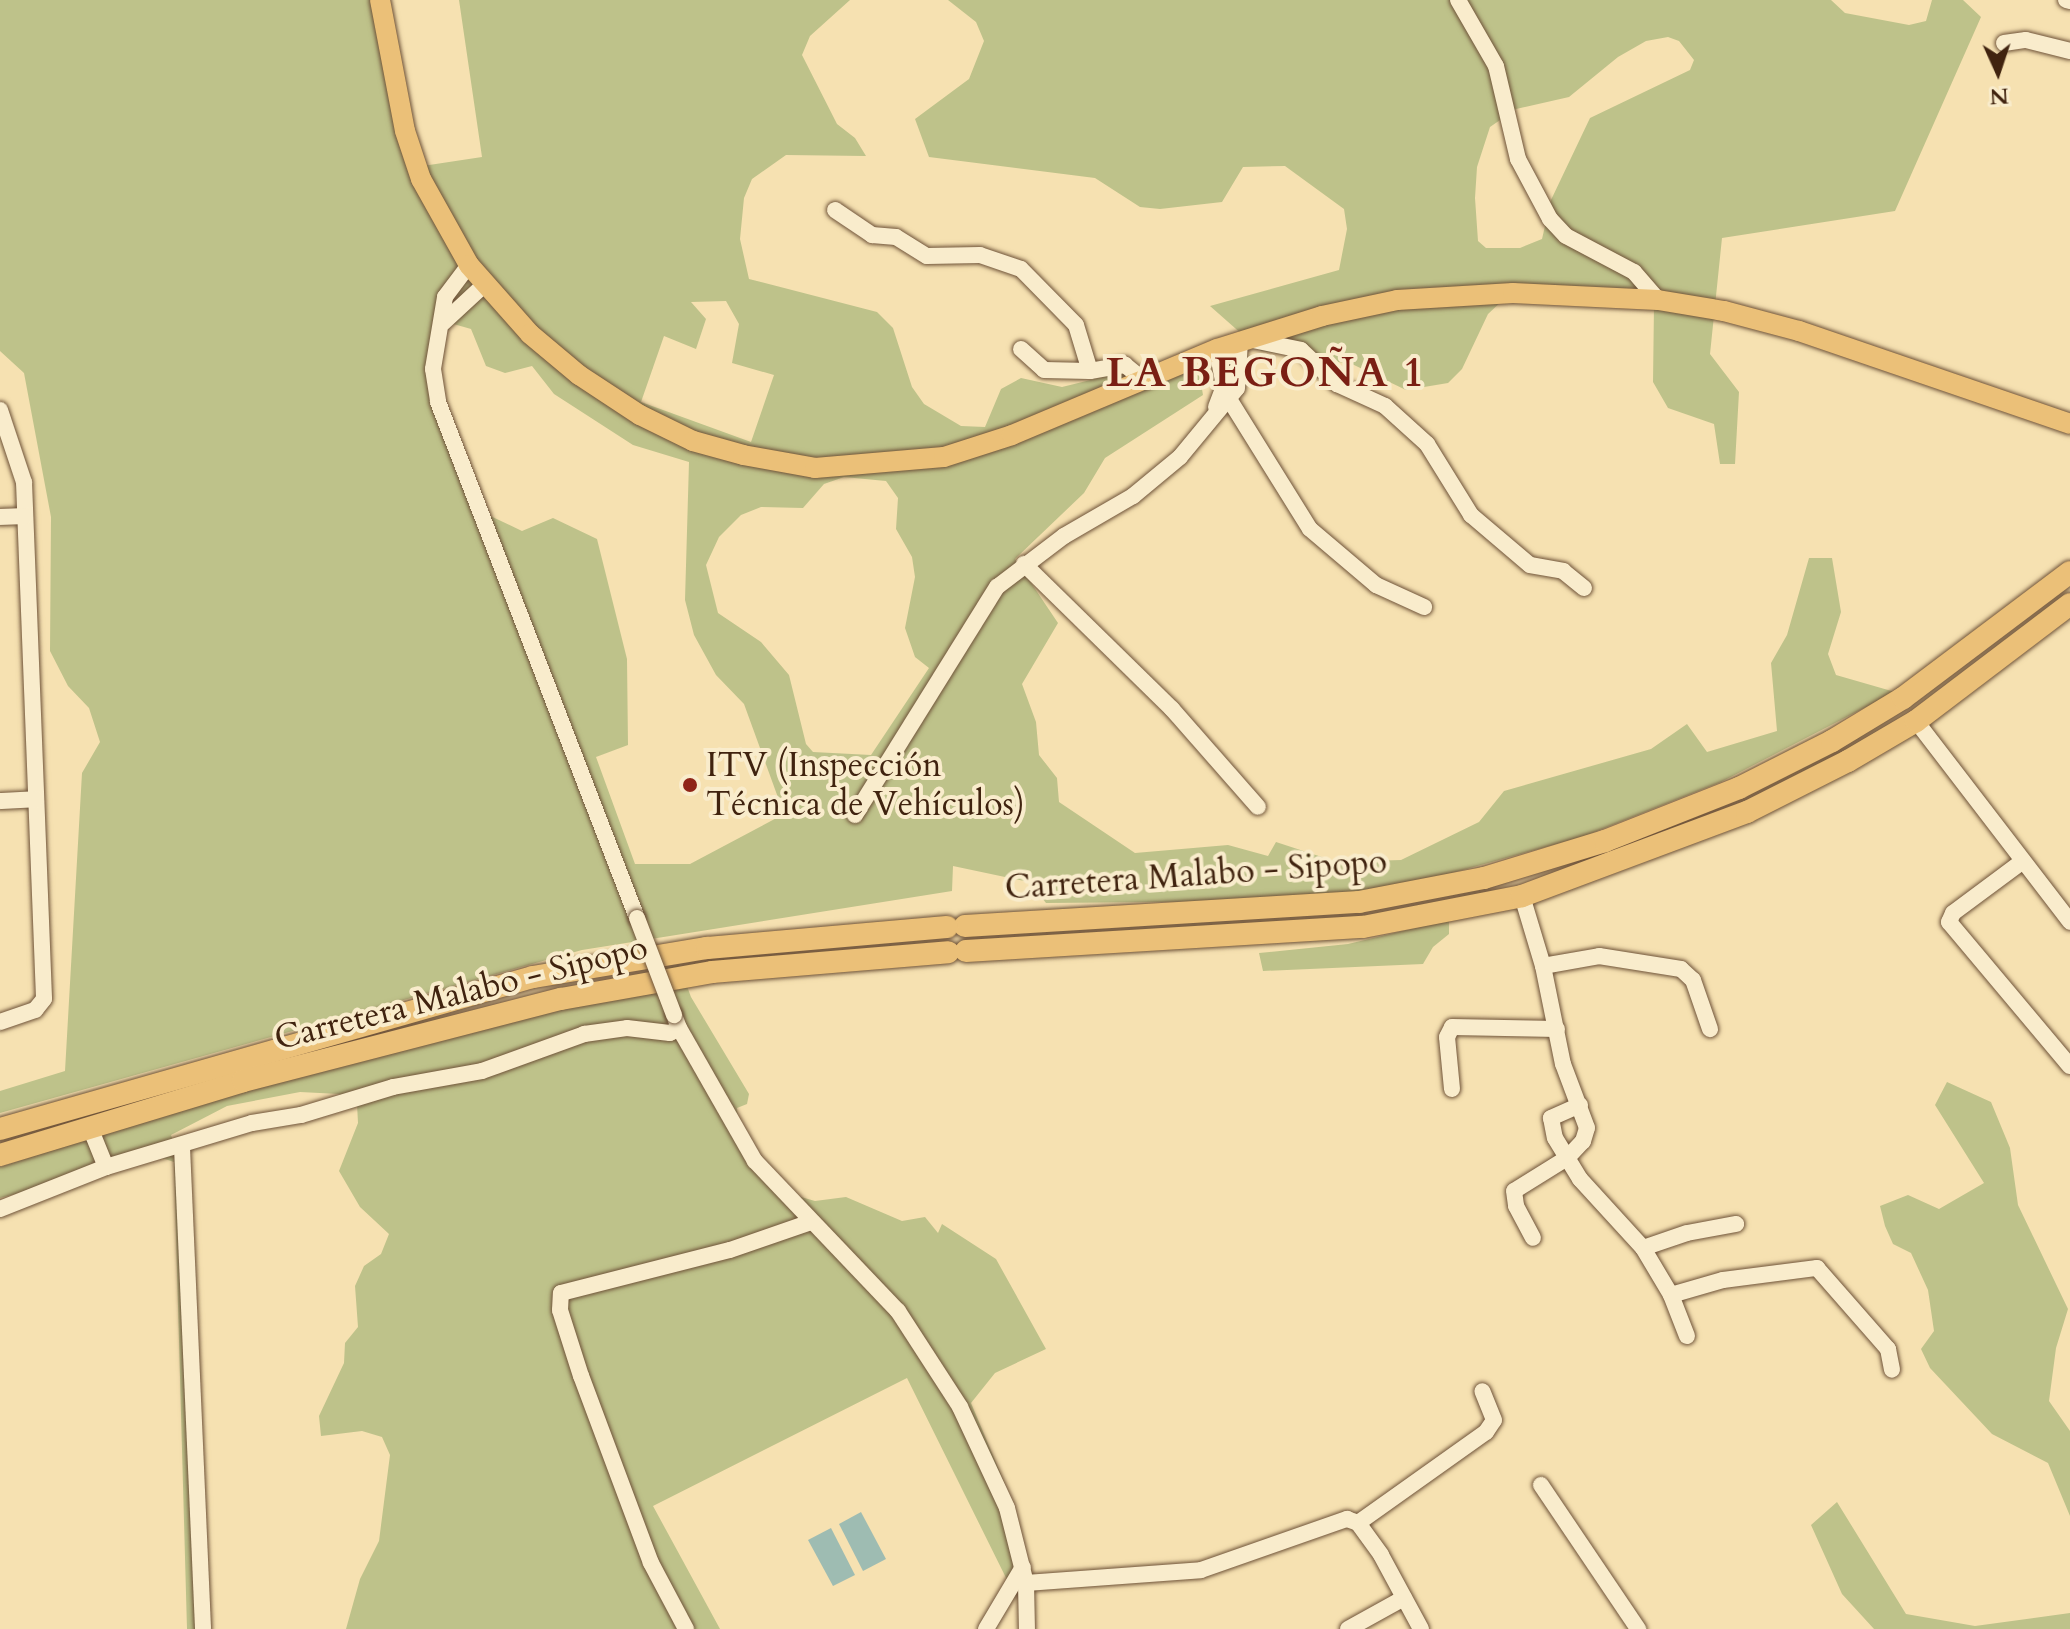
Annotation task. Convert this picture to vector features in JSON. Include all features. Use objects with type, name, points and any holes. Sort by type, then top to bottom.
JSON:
[{"type":"highway","name":"Carretera Malabo - Sipopo","points":[[0,1129],[533,977],[707,948],[956,927],[1359,902],[1484,878],[1605,841],[1739,788],[1832,741],[1903,698],[2070,572]]},
{"type":"highway","name":"Carretera Malabo - Sipopo","points":[[0,1155],[91,1130],[243,1081],[561,999],[712,972],[957,951],[1363,927],[1522,896],[1747,812],[1916,721],[2070,604]]},
{"type":"main road","points":[[380,0],[405,131],[421,179],[469,265],[530,334],[579,375],[640,415],[693,441],[815,468],[944,457],[1145,381],[1243,340],[1397,300],[1513,293],[1658,300],[1799,331],[2067,424]]},
{"type":"street","points":[[1458,0],[1496,66],[1518,159],[1550,219],[1566,236],[1634,272],[1658,300]]},
{"type":"street","points":[[2004,43],[2026,40],[2070,51]]},
{"type":"street","points":[[835,210],[872,235],[896,237],[927,256],[980,255],[1021,269],[1076,325],[1090,371]]},
{"type":"street","points":[[469,265],[445,297],[433,369],[438,402],[677,1022],[755,1161],[811,1222],[874,1283],[930,1354],[978,1438],[1007,1508],[1024,1575],[1027,1629]]},
{"type":"street","points":[[443,323],[486,283]]},
{"type":"street","points":[[855,815],[997,587],[1024,564],[1163,473],[1229,399],[1241,379],[1243,340],[1301,350],[1337,384],[1385,406],[1427,444],[1471,515],[1530,565],[1563,571],[1584,588]]},
{"type":"street","points":[[1021,349],[1044,370],[1090,371],[1125,365],[1145,381]]},
{"type":"street","points":[[1212,416],[1224,386],[1217,349]]},
{"type":"street","points":[[1229,399],[1310,529],[1376,585],[1424,607]]},
{"type":"street","points":[[0,410],[24,482],[44,999],[35,1010],[0,1022]]},
{"type":"street","points":[[0,517],[25,516]]},
{"type":"street","points":[[1024,564],[1172,709],[1258,807]]},
{"type":"street","points":[[1916,721],[2070,922]]},
{"type":"street","points":[[0,801],[36,799]]},
{"type":"street","points":[[2023,861],[1953,913],[1949,922],[2070,1066]]},
{"type":"street","points":[[1522,896],[1586,1134],[1567,1158],[1514,1191],[1516,1206],[1533,1238]]},
{"type":"street","points":[[1543,966],[1599,956],[1681,969],[1693,980],[1710,1029]]},
{"type":"street","points":[[0,1209],[106,1167],[393,1087],[482,1071],[584,1034],[627,1028],[661,1035],[677,1022]]},
{"type":"street","points":[[1452,1089],[1447,1037],[1452,1027],[1557,1029]]},
{"type":"street","points":[[1580,1105],[1550,1122],[1567,1158],[1643,1248],[1671,1295],[1687,1336]]},
{"type":"street","points":[[91,1130],[106,1167]]},
{"type":"street","points":[[182,1147],[203,1629]]},
{"type":"street","points":[[686,1629],[651,1563],[581,1376],[560,1310],[561,1293],[730,1250],[811,1222]]},
{"type":"street","points":[[1643,1248],[1687,1233],[1736,1224]]},
{"type":"street","points":[[1671,1295],[1723,1280],[1817,1268],[1888,1349],[1892,1370]]},
{"type":"street","points":[[1358,1523],[1486,1432],[1494,1420],[1482,1391]]},
{"type":"street","points":[[1541,1485],[1638,1629]]},
{"type":"street","points":[[1024,1575],[1201,1570],[1347,1519],[1358,1523],[1421,1629]]},
{"type":"street","points":[[986,1629],[1024,1575]]},
{"type":"street","points":[[1348,1629],[1404,1598]]},
{"type":"green space","points":[[0,0],[380,0],[416,167],[482,157],[459,0],[850,0],[810,36],[802,55],[837,124],[855,138],[866,156],[786,155],[752,179],[744,198],[740,239],[749,279],[877,312],[893,328],[912,387],[924,404],[961,426],[985,427],[1001,389],[1021,378],[1062,387],[1196,354],[1203,395],[1105,458],[1084,493],[1015,559],[1058,623],[1022,684],[1036,722],[1039,755],[1057,778],[1059,802],[1135,853],[1228,845],[1268,856],[1276,842],[1337,862],[1401,860],[1479,822],[1504,791],[1651,749],[1687,724],[1707,752],[1777,731],[1771,663],[1787,635],[1809,558],[1832,558],[1841,612],[1828,654],[1836,675],[1895,692],[1721,782],[1582,837],[1405,886],[1273,901],[1046,903],[1029,882],[953,866],[952,891],[582,950],[0,1113],[0,1091],[65,1071],[82,773],[100,742],[89,708],[68,686],[50,651],[51,517],[24,373],[0,351]],"holes":[[[726,301],[739,324],[732,363],[774,375],[751,442],[641,402],[664,336],[696,349],[706,319],[691,302]],[[443,321],[471,329],[486,366],[505,373],[532,366],[554,394],[633,445],[689,462],[685,600],[694,635],[716,675],[744,704],[784,814],[690,864],[635,864],[596,757],[628,745],[627,659],[597,539],[553,518],[522,531],[482,512],[437,397]],[[844,477],[886,481],[898,498],[896,529],[912,557],[915,577],[905,628],[915,657],[929,668],[871,755],[813,752],[806,744],[789,675],[761,642],[718,613],[706,565],[719,537],[741,515],[761,507],[803,508],[824,484]]]},
{"type":"green space","points":[[948,0],[1831,0],[1845,13],[1909,25],[1926,21],[1932,0],[1963,0],[1981,17],[1895,211],[1722,238],[1710,354],[1739,392],[1735,464],[1720,464],[1714,424],[1668,408],[1653,382],[1654,305],[1503,300],[1488,314],[1462,369],[1448,383],[1406,390],[1352,364],[1261,351],[1210,306],[1339,270],[1347,229],[1344,209],[1285,166],[1243,167],[1222,202],[1160,209],[1140,207],[1095,178],[929,157],[915,119],[969,79],[984,41],[976,22]],"holes":[[[1668,37],[1679,41],[1694,60],[1690,70],[1590,118],[1551,200],[1542,239],[1520,248],[1486,248],[1478,241],[1475,198],[1477,167],[1490,127],[1516,109],[1569,97],[1618,57],[1646,41]]]},
{"type":"green space","points":[[1449,920],[1449,934],[1433,947],[1423,964],[1263,971],[1259,953],[1348,944]]},
{"type":"green space","points":[[679,965],[691,997],[749,1094],[747,1104],[737,1108],[738,1119],[759,1155],[794,1195],[815,1201],[846,1197],[902,1221],[925,1217],[938,1233],[942,1224],[996,1259],[1046,1349],[995,1373],[971,1403],[1005,1484],[1026,1583],[1014,1594],[907,1378],[653,1506],[720,1629],[346,1629],[360,1579],[379,1541],[390,1455],[382,1437],[362,1431],[321,1436],[319,1416],[344,1363],[345,1343],[358,1327],[355,1286],[364,1266],[381,1254],[389,1234],[360,1207],[339,1171],[358,1123],[357,1104],[339,1094],[300,1092],[227,1106],[171,1135],[188,1184],[209,1629],[187,1629],[174,1162],[159,1157],[0,1198],[0,1167],[487,1011]]},
{"type":"green space","points":[[1947,1082],[1991,1102],[2010,1148],[2018,1205],[2068,1309],[2056,1348],[2049,1401],[2070,1431],[2070,1516],[2048,1463],[1992,1434],[1930,1368],[1921,1349],[1934,1331],[1928,1290],[1911,1253],[1893,1244],[1885,1226],[1880,1206],[1908,1195],[1939,1209],[1984,1183],[1935,1105]]},
{"type":"green space","points":[[1837,1502],[1906,1614],[1975,1626],[2070,1613],[2070,1629],[1874,1629],[1842,1594],[1811,1525]]},
{"type":"water","points":[[861,1512],[886,1559],[863,1571],[839,1524]]},
{"type":"water","points":[[831,1528],[855,1575],[833,1586],[808,1540]]},
{"type":"place","name":"ITV (Inspección Técnica de Vehículos)","points":[[690,785]]},
{"type":"district","name":"LA BEGOÑA 1","points":[[1266,373]]}]
